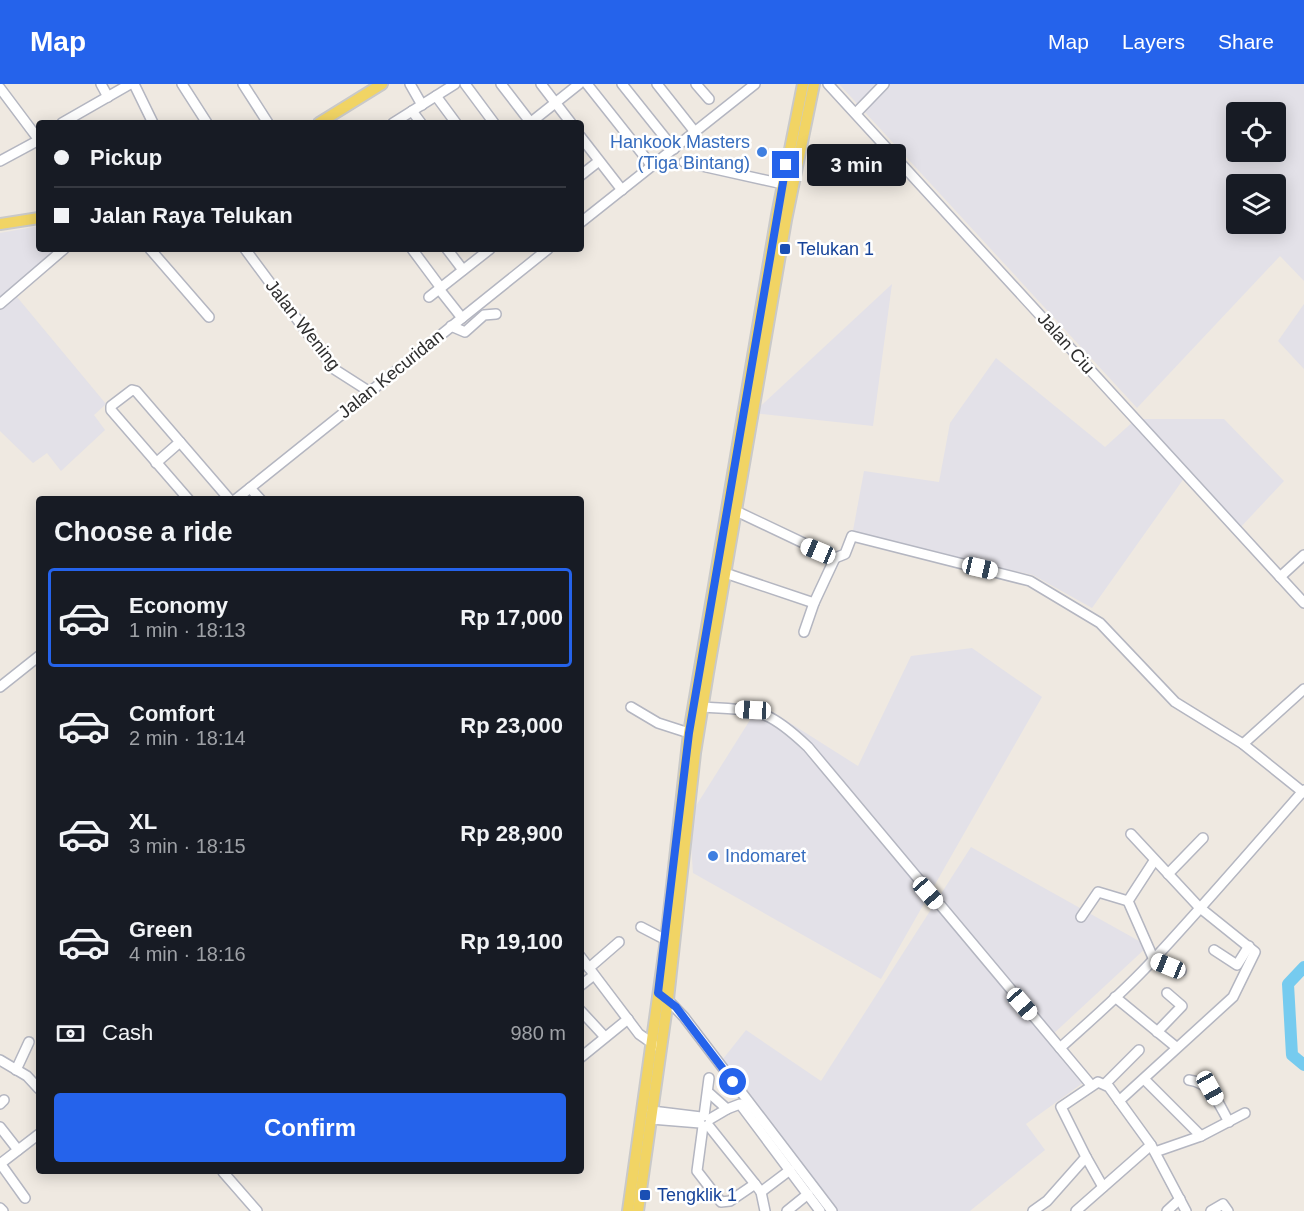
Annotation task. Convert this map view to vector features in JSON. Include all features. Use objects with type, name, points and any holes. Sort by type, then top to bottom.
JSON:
[{"type":"main road","points":[[324,120],[382,84]]},
{"type":"main road","points":[[781,218],[783,184],[802,84]]},
{"type":"main road","points":[[708,648],[781,218],[814,84]]},
{"type":"main road","points":[[0,224],[36,218]]},
{"type":"main road","points":[[663,996],[666,940],[689,733],[725,573],[773,266]]},
{"type":"main road","points":[[628,1211],[663,996],[703,707],[703,673]]},
{"type":"main road","points":[[638,1211],[651,1115],[655,1046]]},
{"type":"street","points":[[6,84],[0,88],[36,136]]},
{"type":"street","points":[[101,84],[108,97]]},
{"type":"street","points":[[67,120],[132,84],[151,120]]},
{"type":"street","points":[[182,84],[205,120]]},
{"type":"street","points":[[243,84],[266,120]]},
{"type":"street","points":[[410,84],[422,105]]},
{"type":"street","points":[[398,120],[455,84]]},
{"type":"street","points":[[465,84],[492,120]]},
{"type":"street","points":[[501,84],[529,120]]},
{"type":"street","points":[[541,84],[569,120]]},
{"type":"street","points":[[535,120],[579,84]]},
{"type":"street","points":[[602,84],[590,88],[652,166]]},
{"type":"street","points":[[622,84],[674,149]]},
{"type":"street","points":[[657,84],[695,132]]},
{"type":"street","points":[[696,84],[709,99]]},
{"type":"street","points":[[584,220],[695,132],[743,88],[755,84]]},
{"type":"street","name":"Jalan Ciu","points":[[828,84],[1280,577],[1302,596]]},
{"type":"street","points":[[856,113],[884,84]]},
{"type":"street","points":[[436,96],[454,120]]},
{"type":"street","points":[[0,105],[9,100]]},
{"type":"street","points":[[412,111],[419,120]]},
{"type":"street","points":[[584,141],[622,190]]},
{"type":"street","points":[[0,161],[36,142]]},
{"type":"street","points":[[584,173],[599,161]]},
{"type":"street","points":[[684,162],[783,184]]},
{"type":"street","points":[[0,304],[61,252]]},
{"type":"street","points":[[153,252],[209,317]]},
{"type":"street","name":"Jalan Wening","points":[[247,252],[334,369],[370,392]]},
{"type":"street","points":[[414,252],[462,318]]},
{"type":"street","points":[[449,252],[464,270]]},
{"type":"street","points":[[429,297],[483,252]]},
{"type":"street","name":"Jalan Kecuridan","points":[[240,496],[541,252]]},
{"type":"street","points":[[452,326],[465,332],[484,315],[496,314]]},
{"type":"street","points":[[185,496],[111,410],[111,406],[132,390],[136,391],[227,496]]},
{"type":"street","points":[[156,463],[180,442]]},
{"type":"street","points":[[250,488],[257,496]]},
{"type":"street","points":[[736,511],[835,558]]},
{"type":"street","points":[[804,632],[814,603],[835,558],[845,554],[852,536],[1030,581],[1100,623],[1175,702],[1243,744],[1303,792],[1249,856],[1199,907],[1154,960],[1060,1048]]},
{"type":"street","points":[[1280,577],[1304,555]]},
{"type":"street","points":[[725,573],[814,603]]},
{"type":"street","points":[[0,687],[36,658]]},
{"type":"street","points":[[1243,744],[1304,689]]},
{"type":"street","points":[[631,707],[658,723],[689,733]]},
{"type":"street","points":[[703,707],[753,710],[766,714],[792,733],[814,755],[1091,1085]]},
{"type":"street","points":[[1119,1101],[1233,997],[1255,952],[1199,907],[1131,834]]},
{"type":"street","points":[[1168,874],[1203,838]]},
{"type":"street","points":[[1128,901],[1154,861]]},
{"type":"street","points":[[1082,917],[1098,892],[1128,901],[1154,960],[1181,971]]},
{"type":"street","points":[[641,927],[666,940]]},
{"type":"street","points":[[584,981],[619,942]]},
{"type":"street","points":[[1214,950],[1237,964],[1249,946]]},
{"type":"street","points":[[584,961],[628,1019],[655,1046]]},
{"type":"street","points":[[1157,1032],[1182,1006],[1167,993]]},
{"type":"street","points":[[663,996],[832,1211]]},
{"type":"street","points":[[1115,997],[1176,1047]]},
{"type":"street","points":[[584,1014],[605,1037]]},
{"type":"street","points":[[584,1054],[628,1019]]},
{"type":"street","points":[[16,1070],[29,1042]]},
{"type":"street","points":[[1104,1187],[1061,1107],[1091,1085],[1106,1083],[1139,1050]]},
{"type":"street","points":[[0,1060],[27,1076],[36,1086]]},
{"type":"street","points":[[709,1078],[697,1171],[721,1202],[729,1201],[758,1188],[790,1170]]},
{"type":"street","points":[[1144,1079],[1201,1136]]},
{"type":"street","points":[[1189,1080],[1201,1081],[1210,1088],[1229,1122]]},
{"type":"street","points":[[1106,1083],[1153,1149],[1186,1211]]},
{"type":"street","points":[[708,1092],[727,1109]]},
{"type":"street","points":[[651,1115],[704,1121],[740,1104],[820,1211]]},
{"type":"street","points":[[1076,1211],[1153,1149],[1201,1136],[1245,1113]]},
{"type":"street","points":[[704,1121],[758,1188],[765,1211]]},
{"type":"street","points":[[0,1127],[18,1150]]},
{"type":"street","points":[[25,1198],[0,1164],[36,1136]]},
{"type":"street","points":[[1033,1211],[1047,1201],[1086,1157]]},
{"type":"street","points":[[225,1174],[257,1211]]},
{"type":"street","points":[[787,1211],[808,1194]]},
{"type":"street","points":[[1167,1211],[1179,1199]]},
{"type":"street","points":[[1211,1211],[1223,1204],[1228,1211]]},
{"type":"shaded area","points":[[839,84],[1304,84],[1304,281],[1280,256],[1137,408]]},
{"type":"shaded area","points":[[36,227],[36,252],[57,252],[59,255],[17,297],[106,404],[94,415],[105,430],[61,471],[47,453],[33,463],[0,431],[0,233]]},
{"type":"shaded area","points":[[892,284],[873,426],[753,413]]},
{"type":"shaded area","points":[[1304,304],[1304,369],[1278,341]]},
{"type":"shaded area","points":[[996,358],[1105,447],[1136,419],[1224,419],[1284,481],[1238,530],[1187,474],[1092,608],[1033,575],[852,536],[864,471],[939,482],[950,423]]},
{"type":"shaded area","points":[[972,648],[1042,697],[881,979],[693,873],[689,817],[760,704],[858,766],[911,656]]},
{"type":"shaded area","points":[[971,847],[1148,946],[1051,1036],[1087,1080],[1026,1124],[1045,1150],[970,1211],[832,1211],[719,1064],[746,1030],[821,1081]]},
{"type":"waterway","points":[[1304,967],[1288,984],[1292,1055],[1304,1065]]},
{"type":"place","name":"Hankook Masters (Tiga Bintang)","points":[[762,152]]},
{"type":"place","name":"Telukan 1","points":[[785,249]]},
{"type":"place","name":"Indomaret","points":[[713,856]]},
{"type":"place","name":"Tengklik 1","points":[[645,1195]]},
{"type":"route","points":[[733,1082],[676,1007],[658,993],[689,733],[786,165]]}]
